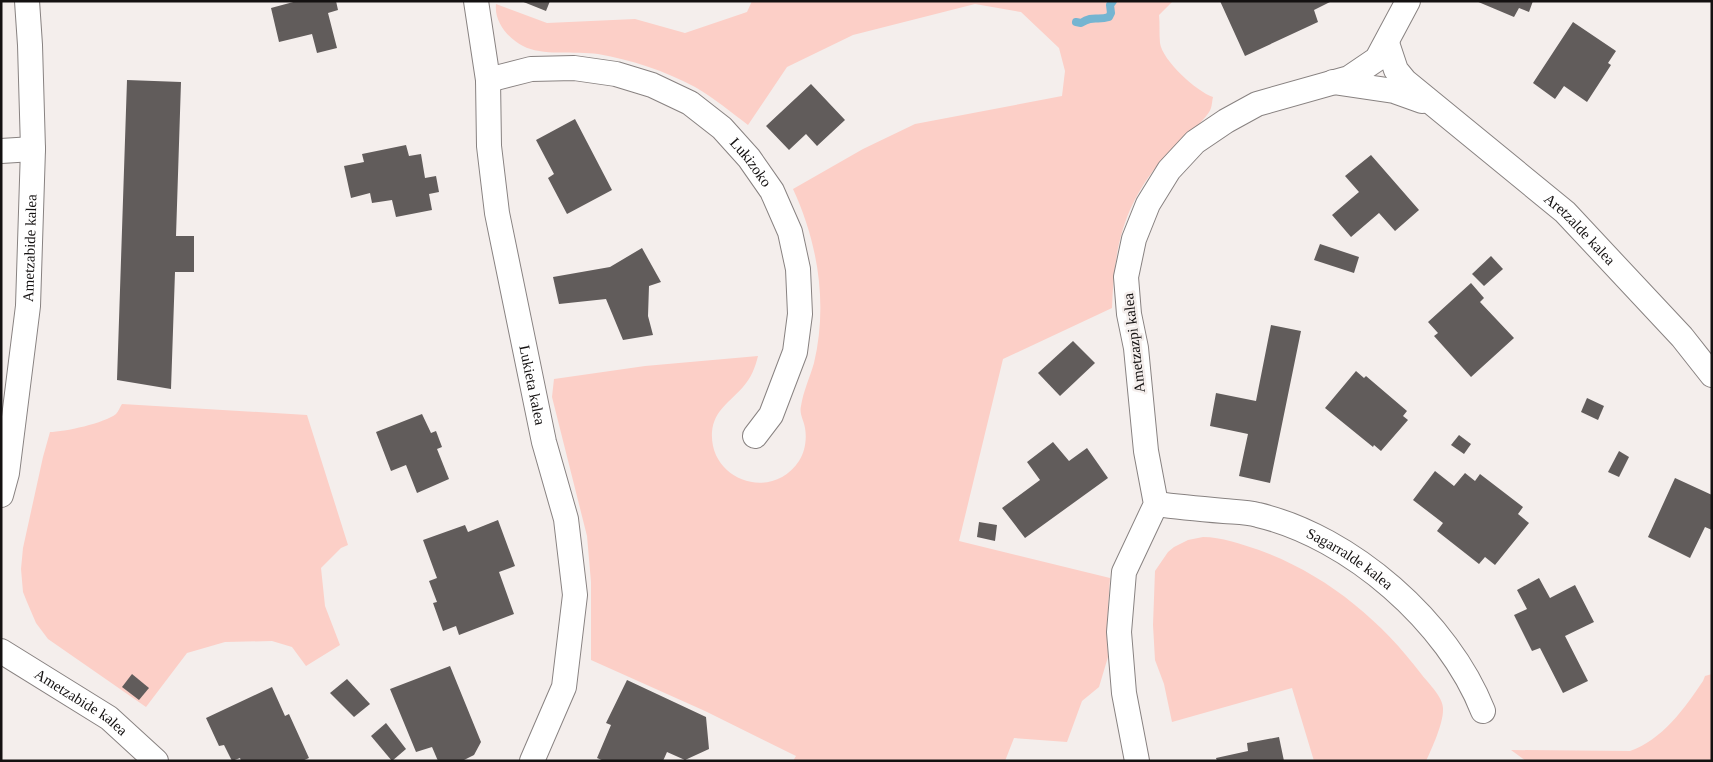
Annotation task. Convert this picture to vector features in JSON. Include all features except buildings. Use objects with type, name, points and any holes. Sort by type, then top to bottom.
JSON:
[{"type":"street","name":"Ametzabide kalea","points":[[1,495],[7,473],[28,306],[33,149],[30,45],[26,1]]},
{"type":"street","name":"Lukieta kalea","points":[[476,1],[488,80],[489,146],[497,213],[544,442],[566,519],[575,595],[564,687],[532,761]]},
{"type":"street","name":"Ametzazpi kalea","points":[[1156,504],[1146,451],[1136,348],[1128,314],[1126,277],[1134,239],[1148,204],[1169,170],[1195,142],[1226,121],[1257,104],[1350,78],[1377,59],[1408,1]]},
{"type":"street","name":"Aretzalde kalea","points":[[1387,43],[1396,70],[1405,81],[1565,212],[1682,337],[1712,375]]},
{"type":"street","name":"Lukizoko","points":[[488,80],[531,69],[574,68],[616,74],[652,85],[690,104],[722,128],[749,158],[772,191],[790,232],[798,269],[800,314],[795,352],[771,415],[755,436]]},
{"type":"street","name":"Aretzalde kalea","points":[[1334,82],[1394,91],[1431,104]]},
{"type":"street","points":[[1,151],[33,149]]},
{"type":"street","points":[[1137,761],[1124,693],[1119,632],[1124,572],[1156,504]]},
{"type":"street","name":"Sagarralde kalea","points":[[1156,504],[1257,514],[1296,526],[1357,559],[1411,604],[1455,657],[1474,687],[1484,711]]},
{"type":"street","name":"Ametzabide kalea","points":[[1,651],[109,718],[156,761]]},
{"type":"shaded area","points":[[752,1],[1173,1],[1159,15],[1162,50],[1181,74],[1198,89],[1213,97],[1211,108],[1202,121],[1156,167],[1135,200],[1127,217],[1118,251],[1112,308],[1003,359],[959,541],[1110,578],[1107,625],[1108,657],[1099,687],[1082,701],[1067,742],[1014,738],[1005,761],[793,761],[796,756],[705,711],[591,660],[591,582],[587,536],[552,397],[554,379],[645,366],[758,356],[748,380],[719,412],[713,424],[714,449],[721,463],[731,474],[744,480],[759,483],[774,481],[787,474],[799,461],[805,445],[806,432],[801,409],[803,395],[814,363],[820,319],[820,296],[814,252],[802,210],[793,189],[863,149],[915,124],[1062,96],[1065,71],[1059,48],[1021,12],[975,4],[853,35],[787,67],[748,125],[716,100],[695,87],[648,67],[598,54],[539,51],[523,46],[512,39],[503,29],[496,11],[496,4],[547,23],[635,19],[685,33],[747,12]]},
{"type":"shaded area","points":[[122,404],[307,415],[348,545],[341,548],[321,568],[325,606],[340,645],[306,666],[292,647],[272,641],[225,642],[187,653],[146,707],[48,639],[36,623],[23,592],[21,569],[23,548],[50,432],[74,429],[103,421],[116,414]]},
{"type":"shaded area","points":[[1203,537],[1238,543],[1259,550],[1306,572],[1350,600],[1388,635],[1436,691],[1443,705],[1443,716],[1426,761],[1314,761],[1292,688],[1172,722],[1164,684],[1155,660],[1153,625],[1155,571],[1168,552],[1174,547],[1188,540]]},
{"type":"shaded area","points":[[1712,674],[1712,761],[1526,761],[1511,750],[1630,751],[1642,746],[1672,722],[1689,702],[1705,676]]},
{"type":"waterway","points":[[1076,22],[1081,23],[1089,19],[1109,17],[1111,13],[1110,5],[1113,1]]}]
